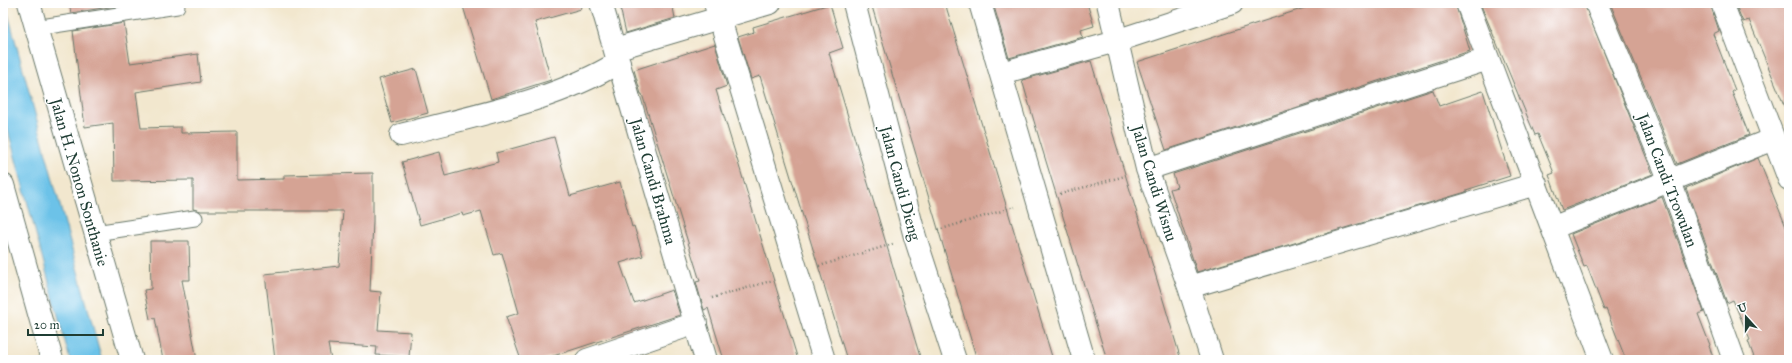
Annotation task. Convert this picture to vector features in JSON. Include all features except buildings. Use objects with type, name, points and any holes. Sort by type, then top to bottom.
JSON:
[{"type":"street","name":"Jalan H. Nonon Sonthanie","points":[[29,3],[132,360]]},
{"type":"street","name":"Jalan Candi Brahma","points":[[601,3],[706,360]]},
{"type":"street","points":[[401,135],[544,97],[595,76],[617,56],[718,10],[770,3]]},
{"type":"street","name":"Jalan Candi Dieng","points":[[854,3],[915,237],[955,360]]},
{"type":"street","points":[[980,3],[1084,360]]},
{"type":"street","name":"Jalan Candi Wisnu","points":[[1108,3],[1147,169],[1189,287],[1212,360]]},
{"type":"street","points":[[1001,73],[1116,40],[1232,3]]},
{"type":"street","points":[[1467,3],[1602,360]]},
{"type":"street","name":"Jalan Candi Trowulan","points":[[1596,3],[1670,181],[1734,360]]},
{"type":"street","points":[[1722,3],[1789,179]]},
{"type":"street","points":[[718,10],[824,360]]},
{"type":"street","points":[[1147,169],[1488,59]]},
{"type":"street","points":[[1552,228],[1773,139]]},
{"type":"street","points":[[1189,287],[1536,184]]},
{"type":"street","points":[[3,185],[52,360]]},
{"type":"street","points":[[587,360],[696,323]]},
{"type":"lane","points":[[36,28],[177,6]]},
{"type":"lane","points":[[95,233],[194,218]]},
{"type":"water","points":[[3,3],[5,3],[102,360],[70,360],[3,112]]}]
